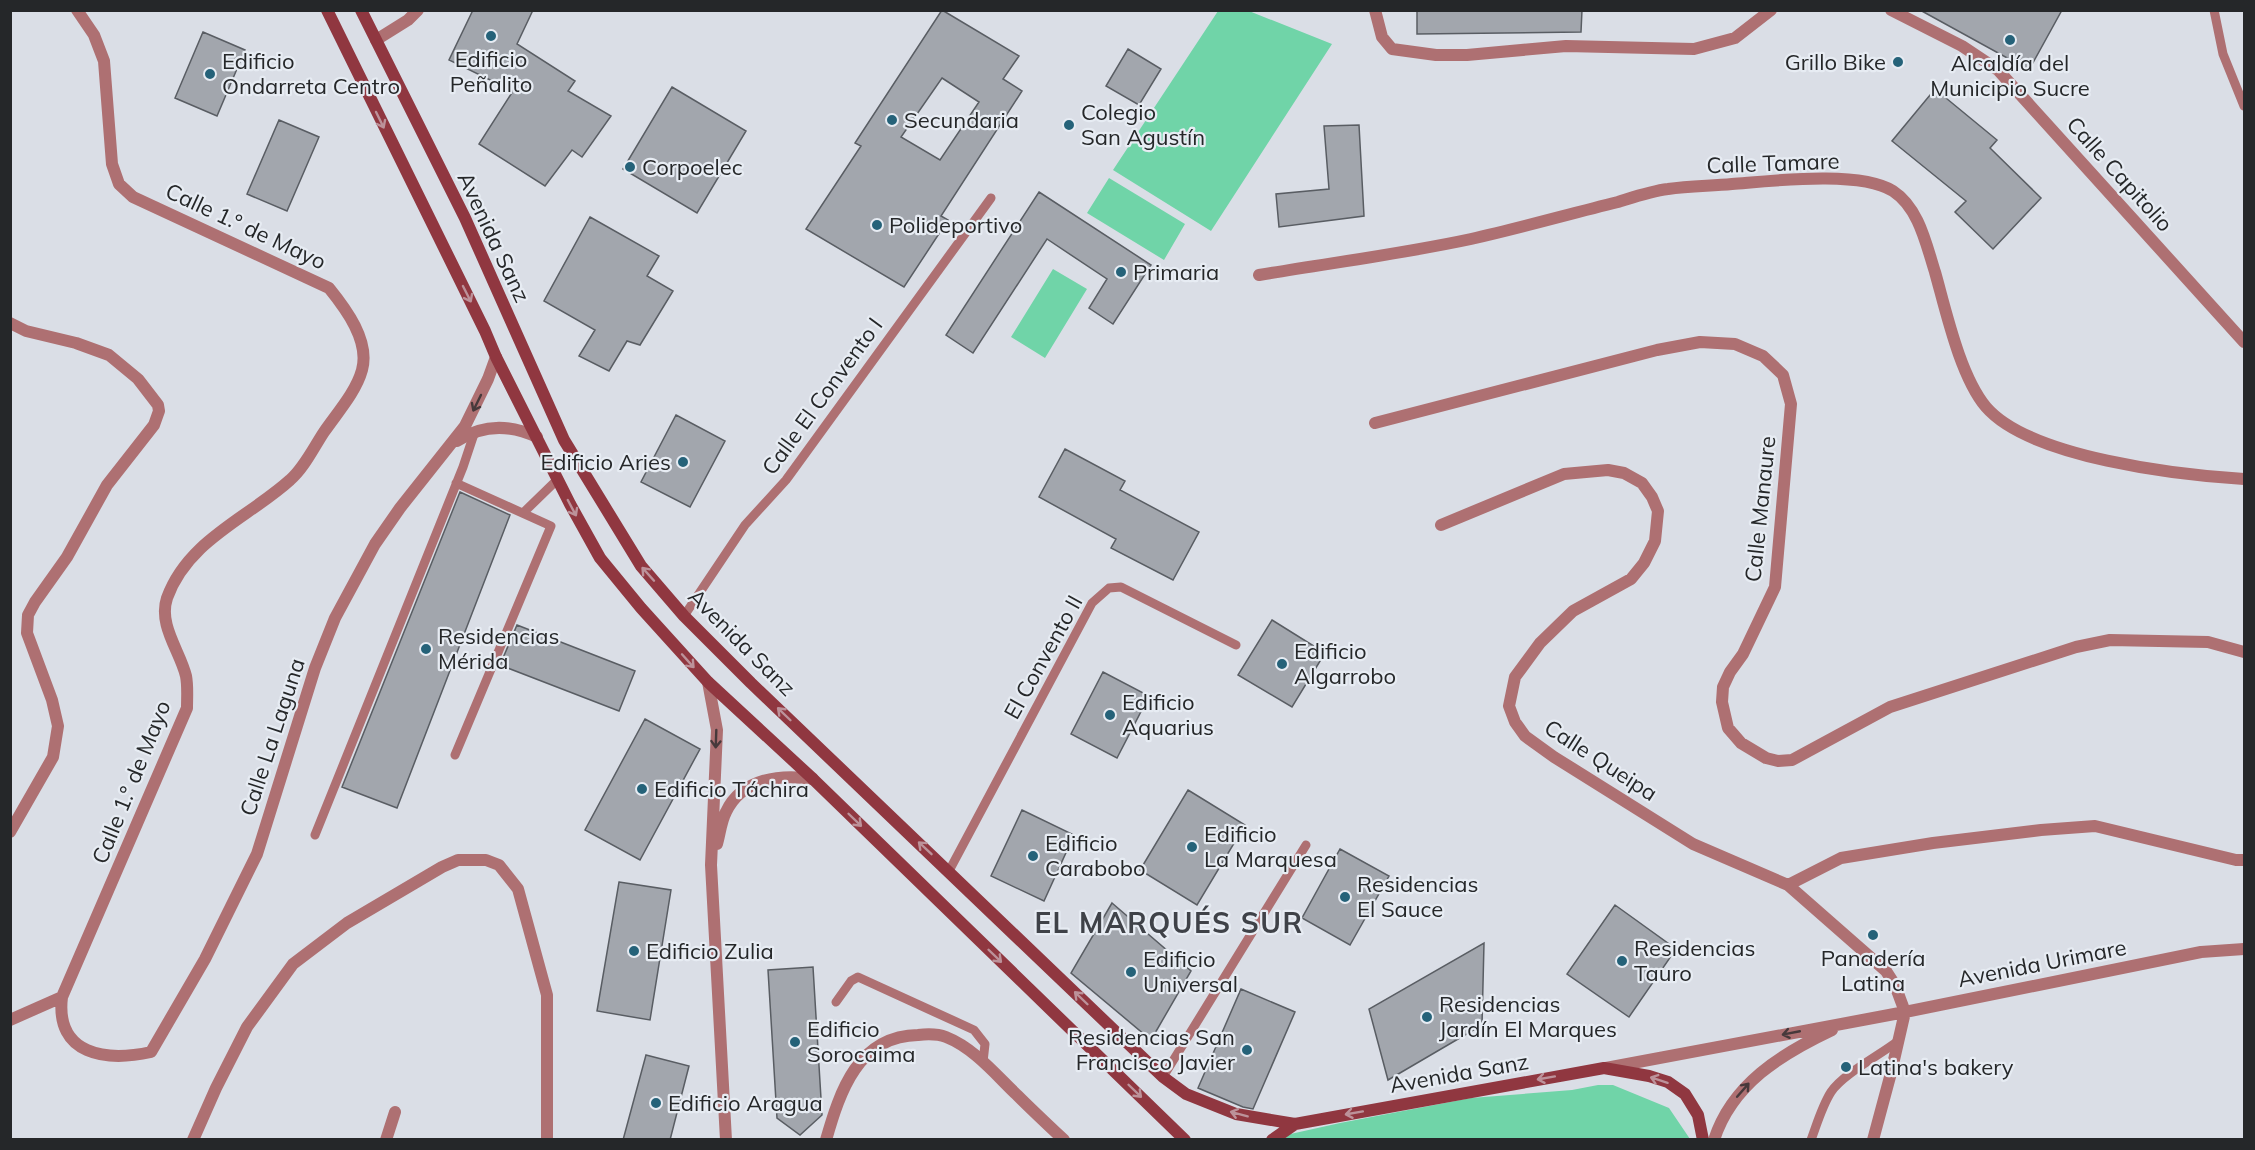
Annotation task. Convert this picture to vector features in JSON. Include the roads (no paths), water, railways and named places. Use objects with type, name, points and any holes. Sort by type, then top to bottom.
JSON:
[{"type":"street","name":"Calle 1.° de Mayo","points":[[62,997],[187,708],[186,676],[168,631],[165,608],[176,579],[188,560],[212,538],[292,479],[354,388],[363,368],[361,338],[345,308],[329,288],[133,197],[119,184],[112,164],[104,61],[94,35],[77,10]]},
{"type":"street","points":[[327,10],[480,320],[496,357],[600,558],[637,604],[708,682],[813,779],[1185,1140]]},
{"type":"street","name":"Avenida Sanz","points":[[361,10],[465,219],[564,440],[641,566],[684,616],[1163,1077],[1186,1094],[1236,1114],[1294,1124],[1604,1068],[1649,1076],[1668,1082],[1685,1094],[1698,1115],[1703,1140]]},
{"type":"street","points":[[376,40],[408,20],[418,10]]},
{"type":"street","points":[[1375,10],[1382,37],[1392,49],[1426,54],[1467,55],[1566,46],[1694,50],[1735,38],[1771,10]]},
{"type":"street","name":"Calle Capitolio","points":[[1892,10],[1962,46],[1998,70],[2244,342]]},
{"type":"street","name":"Calle Tamare","points":[[1259,275],[1471,239],[1668,189],[1814,178],[1864,181],[1892,190],[1912,209],[1926,243],[1957,345],[1974,389],[1985,406],[1999,420],[2019,431],[2057,446],[2101,460],[2244,480]]},
{"type":"street","points":[[10,322],[26,331],[76,343],[109,355],[138,379],[158,405],[159,411],[154,425],[107,485],[68,557],[28,615],[27,633],[52,700],[58,726],[53,757],[10,832]]},
{"type":"street","name":"Calle Manaure","points":[[1375,423],[1656,350],[1700,342],[1735,344],[1763,356],[1783,375],[1791,404],[1775,587],[1743,654],[1723,687],[1722,702],[1728,728],[1741,743],[1766,758],[1778,761],[1792,760],[1890,707],[2076,647],[2110,640],[2208,642],[2244,652]]},
{"type":"street","name":"Calle La Laguna","points":[[62,997],[63,1024],[77,1046],[104,1055],[128,1056],[151,1052],[206,959],[257,854],[315,669],[334,618],[375,544],[400,508],[465,426],[477,404],[496,357]]},
{"type":"street","name":"Calle La Laguna","points":[[451,445],[475,431],[494,426],[508,427],[537,437]]},
{"type":"street","name":"Calle Queipa","points":[[1441,525],[1563,474],[1608,470],[1624,473],[1642,483],[1658,511],[1655,541],[1644,563],[1631,579],[1573,611],[1540,643],[1515,677],[1509,706],[1515,722],[1525,736],[1554,757],[1693,844],[1788,885],[1886,971],[1895,985],[1905,1012]]},
{"type":"street","points":[[708,682],[717,730],[711,865],[726,1140]]},
{"type":"street","points":[[711,865],[726,812],[743,791],[767,779],[795,776],[813,779]]},
{"type":"street","points":[[1788,885],[1841,858],[1933,843],[2095,826],[2244,860]]},
{"type":"street","points":[[193,1140],[216,1088],[247,1028],[293,964],[347,923],[442,867],[458,860],[473,859],[499,864],[518,890],[547,995],[547,1140]]},
{"type":"street","name":"Avenida Urimare","points":[[1604,1068],[1905,1012],[2201,952],[2244,949]]},
{"type":"street","points":[[10,1020],[62,997]]},
{"type":"street","points":[[1873,1140],[1905,1012]]},
{"type":"street","name":"Avenida Urimare","points":[[1713,1140],[1719,1123],[1733,1102],[1746,1085],[1763,1070],[1806,1042],[1848,1022]]},
{"type":"street","points":[[826,1140],[850,1074],[865,1056],[882,1043],[906,1035],[945,1036],[983,1062],[1064,1140]]},
{"type":"street","points":[[386,1140],[395,1112]]},
{"type":"street","name":"Avenida Sanz","points":[[1272,1140],[1294,1124]]},
{"type":"lane","points":[[2214,10],[2223,54],[2244,106]]},
{"type":"lane","name":"Calle El Convento I","points":[[684,616],[745,525],[786,480],[991,198]]},
{"type":"lane","points":[[315,835],[475,431]]},
{"type":"lane","points":[[523,513],[558,479]]},
{"type":"lane","points":[[455,755],[551,529],[550,524],[456,483]]},
{"type":"lane","name":"El Convento II","points":[[949,871],[1092,603],[1109,588],[1120,587],[1236,645]]},
{"type":"lane","points":[[1163,1077],[1306,845]]},
{"type":"lane","points":[[836,1002],[851,981],[858,977],[974,1030],[985,1044],[983,1062]]},
{"type":"lane","points":[[1811,1140],[1832,1090],[1842,1080],[1898,1041]]},
{"type":"place","name":"Edificio Peñalito","points":[[491,36]]},
{"type":"place","name":"Alcaldía del Municipio Sucre","points":[[2010,40]]},
{"type":"place","name":"Grillo Bike","points":[[1898,62]]},
{"type":"place","name":"Edificio Ondarreta Centro","points":[[210,74]]},
{"type":"place","name":"Secundaria","points":[[892,120]]},
{"type":"place","name":"Colegio San Agustín","points":[[1069,125]]},
{"type":"place","name":"Corpoelec","points":[[630,167]]},
{"type":"place","name":"Polideportivo","points":[[877,225]]},
{"type":"place","name":"Primaria","points":[[1121,272]]},
{"type":"place","name":"Edificio Aries","points":[[683,462]]},
{"type":"place","name":"Residencias Mérida","points":[[426,649]]},
{"type":"place","name":"Edificio Algarrobo","points":[[1282,664]]},
{"type":"place","name":"Edificio Aquarius","points":[[1110,715]]},
{"type":"place","name":"Edificio Táchira","points":[[642,789]]},
{"type":"place","name":"Edificio La Marquesa","points":[[1192,847]]},
{"type":"place","name":"Edificio Carabobo","points":[[1033,856]]},
{"type":"place","name":"Residencias El Sauce","points":[[1345,897]]},
{"type":"place","name":"Panadería Latina","points":[[1873,935]]},
{"type":"place","name":"Edificio Zulia","points":[[634,951]]},
{"type":"place","name":"Residencias Tauro","points":[[1622,961]]},
{"type":"place","name":"Edificio Universal","points":[[1131,972]]},
{"type":"place","name":"Residencias Jardín El Marques","points":[[1427,1017]]},
{"type":"place","name":"Edificio Sorocaima","points":[[795,1042]]},
{"type":"place","name":"Residencias San Francisco Javier","points":[[1247,1050]]},
{"type":"place","name":"Latina's bakery","points":[[1846,1067]]},
{"type":"place","name":"Edificio Aragua","points":[[656,1103]]},
{"type":"district","name":"EL MARQUÉS SUR","points":[[1169,922]]}]
